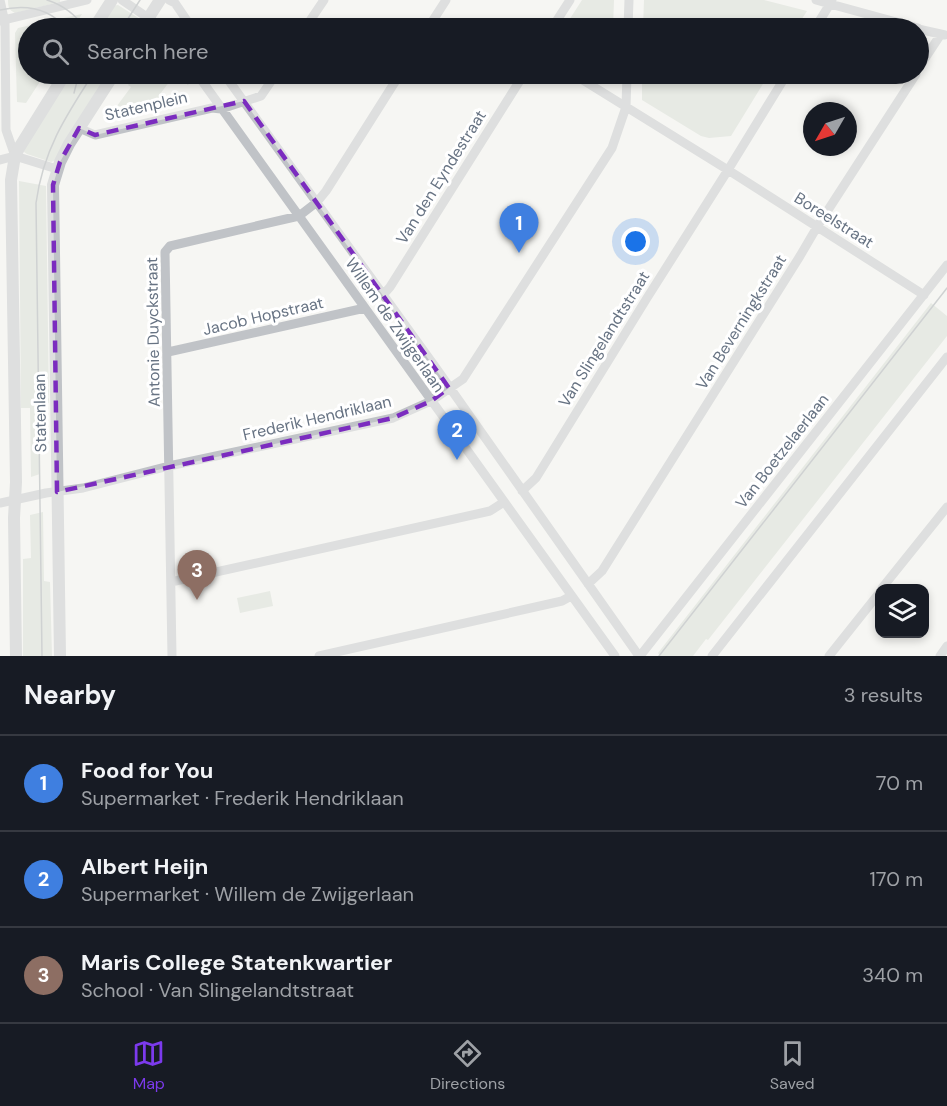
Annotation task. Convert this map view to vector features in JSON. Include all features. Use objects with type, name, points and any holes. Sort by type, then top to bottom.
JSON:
[{"type":"street","points":[[0,0],[6,130],[15,156]]},
{"type":"street","points":[[2,21],[87,0]]},
{"type":"street","points":[[100,18],[112,0]]},
{"type":"street","points":[[122,0],[140,18]]},
{"type":"street","points":[[148,18],[160,0]]},
{"type":"street","points":[[169,0],[185,18]]},
{"type":"street","points":[[312,18],[324,0]]},
{"type":"street","points":[[434,18],[446,0]]},
{"type":"street","points":[[558,18],[570,0]]},
{"type":"street","points":[[628,18],[629,0]]},
{"type":"street","points":[[816,0],[831,2],[883,18]]},
{"type":"street","points":[[821,18],[831,2]]},
{"type":"street","points":[[929,32],[944,35],[929,55]]},
{"type":"street","points":[[15,156],[59,84]]},
{"type":"street","name":"Statenplein","points":[[57,170],[79,128],[108,84]]},
{"type":"street","name":"Statenplein","points":[[203,84],[221,109]]},
{"type":"street","points":[[232,84],[244,101]]},
{"type":"street","name":"Statenplein","points":[[79,128],[95,135],[212,108],[221,109],[261,96],[269,84]]},
{"type":"street","name":"Antonie Duyckstraat","points":[[172,656],[165,252],[170,246],[299,216],[317,202],[326,191],[394,84]]},
{"type":"street","name":"Van den Eyndestraat","points":[[383,295],[518,84]]},
{"type":"street","name":"Boreelstraat","points":[[589,84],[924,295]]},
{"type":"street","name":"Frederik Hendriklaan","points":[[0,503],[83,488],[170,466],[393,418],[431,401],[464,379],[612,148],[626,107],[627,84]]},
{"type":"street","name":"Van Slingelandtstraat","points":[[522,491],[536,478],[781,84]]},
{"type":"street","name":"Van Beverningkstraat","points":[[588,584],[602,571],[817,226],[909,84]]},
{"type":"street","name":"Willem de Zwijgerlaan","points":[[244,101],[640,656]]},
{"type":"street","name":"Willem de Zwijgerlaan","points":[[221,109],[615,656]]},
{"type":"street","points":[[0,160],[15,156],[57,170]]},
{"type":"street","name":"Statenlaan","points":[[15,156],[11,180],[16,656]]},
{"type":"street","name":"Statenlaan","points":[[57,170],[53,185],[53,201],[60,656]]},
{"type":"street","name":"Van Boetzelaerlaan","points":[[640,656],[947,265]]},
{"type":"street","name":"Jacob Hopstraat","points":[[168,352],[365,308]]},
{"type":"street","points":[[712,656],[947,357]]},
{"type":"street","points":[[171,582],[490,511],[504,502]]},
{"type":"street","points":[[885,584],[947,507]]},
{"type":"street","points":[[319,656],[562,601],[571,596]]},
{"type":"street","points":[[829,656],[875,597]]},
{"type":"street","points":[[607,646],[623,634]]},
{"type":"street","points":[[940,656],[947,646]]},
{"type":"highlighted area","points":[[244,101],[449,388],[431,401],[393,418],[57,492],[53,185],[60,162],[79,128],[95,135]]},
{"type":"shaded area","points":[[8,0],[60,0],[60,2],[15,13],[9,8]]},
{"type":"shaded area","points":[[582,0],[614,0],[613,18],[570,18]]},
{"type":"shaded area","points":[[644,0],[764,0],[807,11],[802,18],[643,18]]},
{"type":"shaded area","points":[[118,5],[138,18],[105,18],[112,6]]},
{"type":"shaded area","points":[[82,14],[79,18],[64,18]]},
{"type":"shaded area","points":[[18,28],[18,84],[38,84],[26,103],[17,102],[15,33]]},
{"type":"shaded area","points":[[62,84],[103,84],[54,161],[27,154],[22,148]]},
{"type":"shaded area","points":[[168,84],[160,94],[173,105],[113,119],[111,114],[131,87],[128,85]]},
{"type":"shaded area","points":[[642,84],[763,84],[731,136],[709,138],[701,136],[642,100]]},
{"type":"shaded area","points":[[19,181],[46,186],[49,403],[40,403],[40,474],[31,477],[30,408],[21,408]]},
{"type":"shaded area","points":[[931,303],[947,316],[947,336],[708,640],[706,639],[693,656],[660,656],[658,653]]},
{"type":"shaded area","points":[[43,512],[44,581],[50,582],[52,656],[23,656],[23,559],[31,558],[30,515]]},
{"type":"shaded area","points":[[270,591],[273,606],[240,613],[237,598]]},
{"type":"tram line","points":[[47,0],[77,18]]},
{"type":"tram line","points":[[128,18],[140,0]]},
{"type":"tram line","points":[[0,10],[19,7],[36,9],[55,18]]},
{"type":"tram line","points":[[74,93],[76,84]]},
{"type":"tram line","points":[[42,656],[36,203],[39,184],[50,151],[73,105],[87,84]]},
{"type":"tram line","points":[[659,656],[947,288]]},
{"type":"place","name":"Food for You","points":[[519,253]]},
{"type":"place","name":"Albert Heijn","points":[[457,460]]},
{"type":"place","name":"Maris College Statenkwartier","points":[[197,600]]}]
